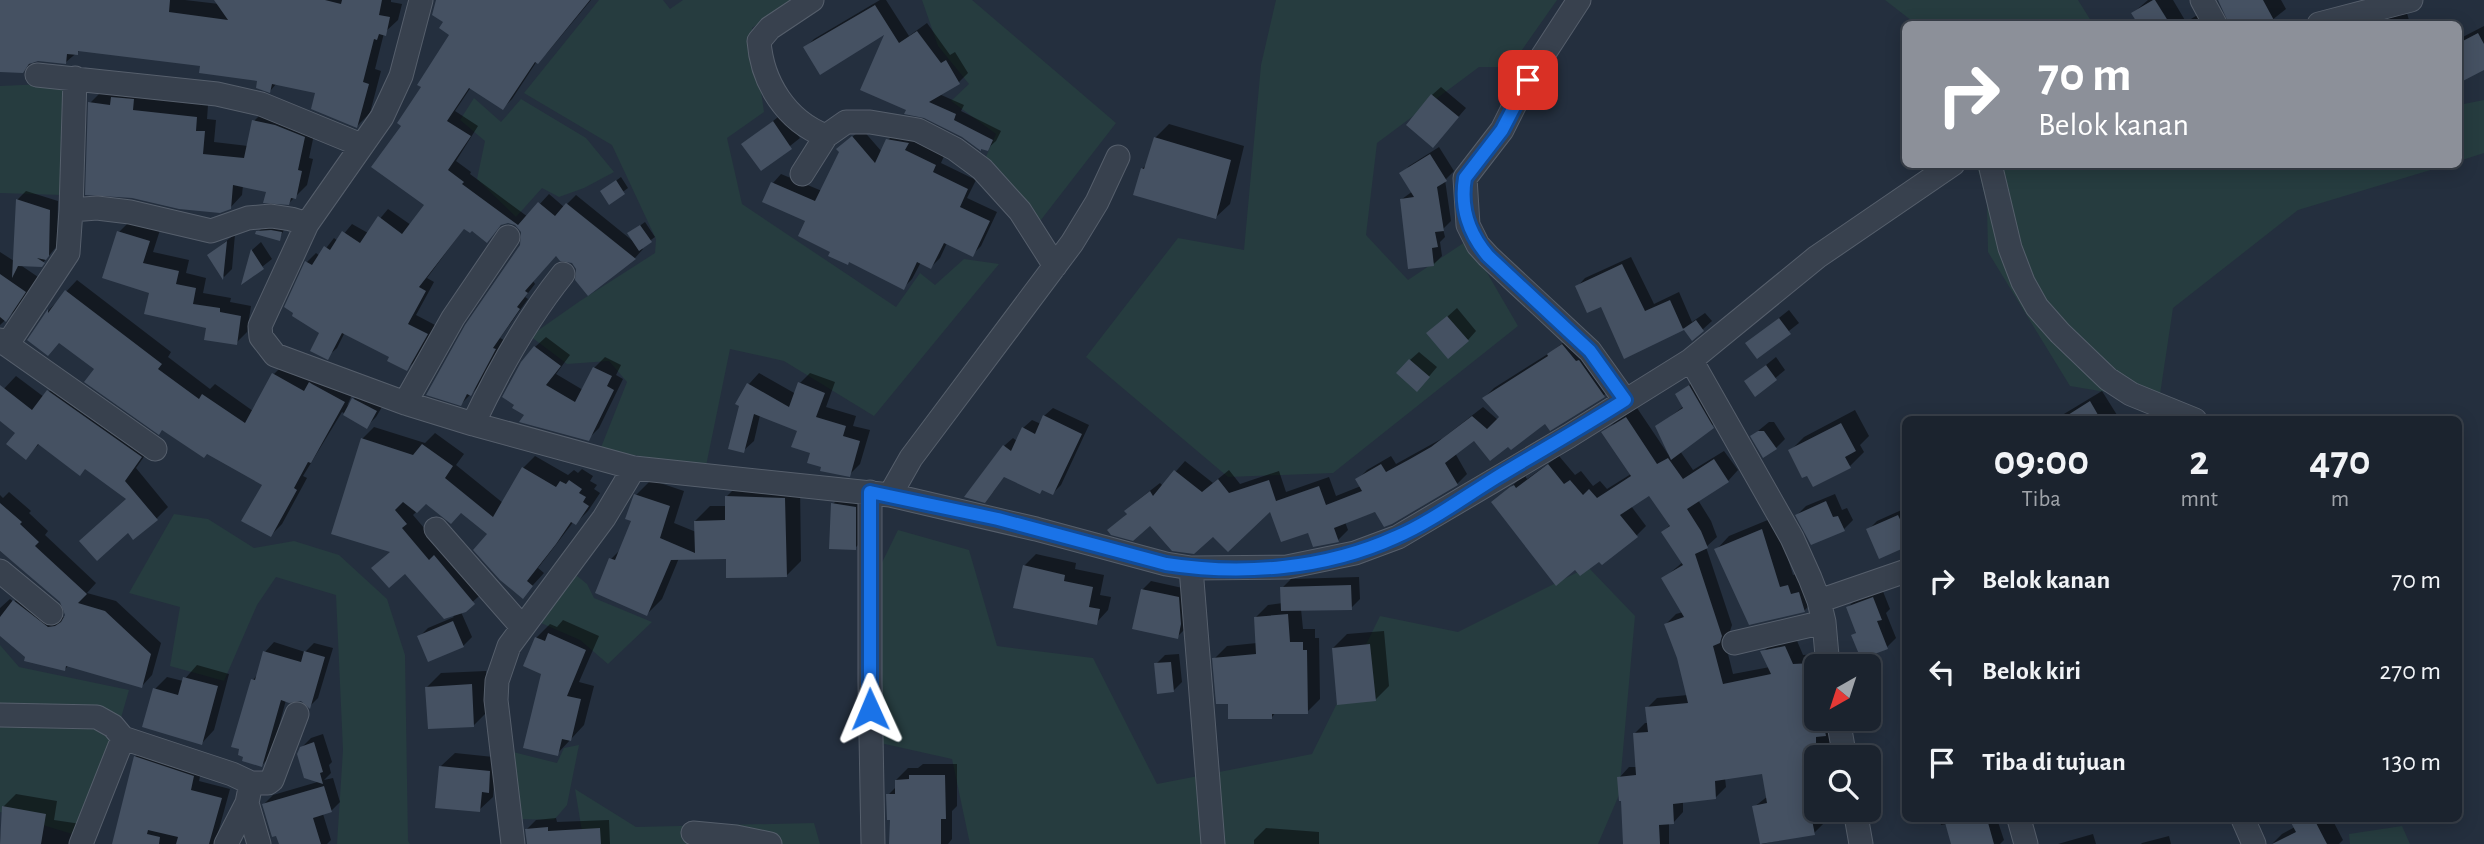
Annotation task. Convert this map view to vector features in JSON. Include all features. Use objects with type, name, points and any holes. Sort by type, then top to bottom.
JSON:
[{"type":"street","points":[[421,0],[401,76],[382,117],[307,224],[260,326],[261,337],[275,355],[473,424],[635,468],[880,494],[1036,528],[1166,564],[1191,568],[1287,567],[1355,553],[1398,537],[1691,360],[1817,257],[1947,168]]},
{"type":"street","points":[[812,0],[770,28],[759,41],[761,62],[783,106],[809,130],[826,136]]},
{"type":"street","points":[[1579,0],[1528,80],[1502,130],[1468,172],[1464,184],[1468,225],[1478,245],[1488,256],[1590,351],[1625,400]]},
{"type":"street","points":[[2202,0],[2213,21]]},
{"type":"street","points":[[2327,15],[2411,0]]},
{"type":"street","points":[[37,75],[217,94],[261,104],[361,145]]},
{"type":"street","points":[[75,78],[68,253],[4,342],[155,449]]},
{"type":"street","points":[[802,174],[826,136],[846,122],[870,122],[918,130],[955,149],[982,169],[1020,211],[1055,265]]},
{"type":"street","points":[[873,844],[870,682],[880,494],[911,458],[1055,265],[1097,202],[1118,157]]},
{"type":"street","points":[[1991,168],[2010,248],[2023,282],[2037,307],[2108,379],[2131,394],[2185,416]]},
{"type":"street","points":[[71,210],[97,208],[130,212],[211,231],[248,218],[271,216],[307,224]]},
{"type":"street","points":[[405,402],[453,318],[508,237]]},
{"type":"street","points":[[473,424],[500,368],[563,274]]},
{"type":"street","points":[[1691,360],[1792,538],[1821,611],[1826,654]]},
{"type":"street","points":[[513,844],[497,681],[509,646],[604,518],[635,468]]},
{"type":"street","points":[[436,529],[522,626]]},
{"type":"street","points":[[1191,568],[1213,844]]},
{"type":"street","points":[[0,571],[51,613]]},
{"type":"street","points":[[1734,643],[1821,611],[1902,573]]},
{"type":"street","points":[[226,844],[249,793],[272,780],[297,714]]},
{"type":"street","points":[[0,715],[97,717],[113,726],[123,738],[232,774],[249,793],[259,844]]},
{"type":"street","points":[[78,842],[123,738]]},
{"type":"street","points":[[1857,822],[1861,844]]},
{"type":"street","points":[[2020,822],[2026,844]]},
{"type":"street","points":[[2244,822],[2254,844]]},
{"type":"street","points":[[693,833],[736,837],[770,844]]},
{"type":"green space","points":[[599,0],[663,0],[670,9],[683,0],[794,0],[752,28],[764,112],[727,138],[742,204],[896,307],[920,273],[935,285],[964,259],[999,264],[874,416],[784,361],[730,349],[706,466],[600,450],[627,382],[609,361],[567,364],[530,336],[655,253],[656,239],[612,145],[524,93]]},
{"type":"green space","points":[[922,0],[972,0],[1116,123],[1037,225],[985,159],[996,134],[951,101],[969,84],[938,46]]},
{"type":"green space","points":[[1276,0],[1557,0],[1510,67],[1479,67],[1377,143],[1366,235],[1408,280],[1468,240],[1518,326],[1333,473],[1228,477],[1086,357],[1178,238],[1244,250],[1261,65]]},
{"type":"green space","points":[[1885,0],[2078,0],[2091,21],[1912,21]]},
{"type":"green space","points":[[67,83],[62,195],[0,193],[0,86]]},
{"type":"green space","points":[[474,98],[501,122],[521,99],[586,138],[614,172],[584,188],[559,197],[542,188],[516,217],[477,179],[485,141],[460,120]]},
{"type":"green space","points":[[2484,100],[2484,153],[2462,160],[2462,104]]},
{"type":"green space","points":[[1978,168],[2437,168],[2298,210],[2173,308],[2159,401],[2070,386],[1988,252],[1987,204]]},
{"type":"green space","points":[[174,514],[208,519],[254,548],[294,541],[339,555],[387,599],[405,655],[410,844],[337,844],[343,750],[336,595],[276,577],[257,605],[224,681],[170,666],[180,607],[129,593]]},
{"type":"green space","points":[[898,530],[969,550],[997,646],[1093,658],[1157,784],[1312,754],[1380,616],[1458,632],[1588,567],[1635,616],[1619,795],[1598,844],[970,844],[952,759],[876,742],[870,587]]},
{"type":"green space","points":[[571,571],[587,584],[594,598],[652,622],[608,664],[580,640],[534,620]]},
{"type":"green space","points":[[0,645],[19,667],[129,690],[121,718],[89,706],[0,706]]},
{"type":"green space","points":[[0,727],[94,727],[111,740],[82,837],[0,812]]},
{"type":"green space","points":[[579,745],[567,805],[554,820],[517,819],[513,752],[557,763],[564,748]]},
{"type":"green space","points":[[575,789],[636,827],[814,823],[820,844],[584,844]]},
{"type":"green space","points":[[2402,826],[2410,844],[2350,844],[2349,834]]},
{"type":"building","points":[[0,0],[170,0],[169,12],[228,20],[214,0],[325,0],[341,4],[342,0],[382,0],[379,15],[390,17],[386,36],[379,34],[377,40],[374,39],[363,82],[369,84],[357,128],[311,109],[315,93],[272,84],[270,93],[256,88],[257,81],[199,73],[200,66],[78,51],[78,55],[67,54],[66,64],[38,61],[29,64],[23,73],[0,72]]},
{"type":"building","points":[[436,0],[590,0],[538,64],[535,62],[503,110],[469,88],[447,121],[471,136],[448,170],[464,182],[462,184],[518,225],[538,202],[555,216],[566,203],[636,259],[588,296],[575,280],[576,269],[572,263],[560,261],[556,256],[525,291],[528,293],[517,307],[520,309],[493,348],[496,349],[471,396],[467,394],[461,406],[426,395],[465,325],[520,245],[521,232],[515,225],[501,225],[487,243],[472,231],[470,233],[464,229],[419,287],[426,291],[408,324],[428,334],[407,371],[387,361],[389,357],[342,333],[328,360],[310,351],[319,333],[292,316],[293,313],[284,307],[305,261],[312,265],[324,246],[330,250],[342,231],[360,243],[378,216],[402,234],[424,205],[371,167],[401,126],[397,123],[421,87],[417,85],[449,35],[439,28],[443,22],[432,15]]},
{"type":"building","points":[[2155,0],[2168,21],[2136,21],[2131,13]]},
{"type":"building","points":[[2218,0],[2263,0],[2274,21],[2228,21]]},
{"type":"building","points":[[875,5],[899,43],[917,31],[941,63],[946,60],[960,84],[929,102],[956,114],[954,120],[993,140],[988,151],[981,151],[962,137],[924,118],[904,114],[906,110],[860,90],[884,35],[820,75],[803,47]]},
{"type":"building","points":[[2478,33],[2484,44],[2484,70],[2462,81],[2462,41]]},
{"type":"building","points":[[1431,94],[1459,117],[1433,148],[1406,125]]},
{"type":"building","points":[[111,97],[134,99],[133,110],[197,117],[196,131],[205,131],[203,154],[244,158],[252,120],[275,125],[305,137],[298,170],[302,171],[296,199],[291,198],[289,205],[263,203],[266,192],[233,185],[231,209],[220,213],[179,209],[132,198],[85,195],[88,102],[110,105]]},
{"type":"building","points":[[773,121],[792,149],[761,171],[741,144]]},
{"type":"building","points":[[852,136],[875,163],[886,139],[909,143],[905,150],[936,165],[933,172],[968,189],[960,207],[990,221],[973,257],[944,243],[931,269],[917,262],[904,290],[849,262],[848,265],[828,256],[830,252],[798,236],[805,221],[762,202],[771,182],[815,201],[839,152],[836,149]]},
{"type":"building","points":[[1154,137],[1231,160],[1216,219],[1133,195]]},
{"type":"building","points":[[1430,154],[1447,181],[1437,187],[1444,231],[1435,232],[1438,247],[1432,248],[1434,266],[1408,269],[1400,199],[1414,197],[1399,173]]},
{"type":"building","points":[[616,180],[625,194],[609,205],[600,191]]},
{"type":"building","points":[[16,199],[50,210],[49,256],[46,260],[37,258],[45,263],[42,267],[18,266],[12,278]]},
{"type":"building","points":[[640,225],[652,242],[639,251],[627,233]]},
{"type":"building","points":[[117,231],[150,241],[143,263],[179,271],[176,284],[196,288],[193,304],[220,308],[220,312],[241,316],[237,345],[204,340],[206,328],[144,314],[149,293],[102,278]]},
{"type":"building","points":[[256,231],[282,232],[280,241],[255,234]]},
{"type":"building","points":[[227,241],[223,280],[207,255]]},
{"type":"building","points":[[251,249],[264,269],[241,285]]},
{"type":"building","points":[[1622,264],[1645,311],[1670,300],[1683,329],[1696,320],[1704,331],[1692,341],[1684,330],[1624,359],[1601,307],[1587,313],[1575,286]]},
{"type":"building","points":[[0,274],[26,292],[6,322],[0,317]]},
{"type":"building","points":[[65,290],[162,364],[158,369],[199,399],[202,394],[245,423],[272,373],[304,391],[309,382],[345,402],[311,463],[308,462],[294,488],[297,490],[271,537],[241,521],[262,485],[207,454],[204,458],[162,430],[159,435],[84,382],[94,369],[59,343],[48,356],[27,340]]},
{"type":"building","points":[[1447,316],[1469,341],[1448,359],[1426,333]]},
{"type":"building","points":[[1779,318],[1791,334],[1757,359],[1745,343]]},
{"type":"building","points":[[1562,344],[1576,361],[1579,360],[1605,397],[1550,431],[1545,424],[1511,450],[1508,447],[1490,461],[1474,441],[1445,463],[1458,485],[1392,524],[1384,527],[1375,512],[1334,528],[1339,542],[1313,547],[1308,533],[1281,542],[1270,512],[1228,552],[1213,537],[1194,554],[1172,551],[1150,526],[1133,541],[1111,535],[1107,530],[1127,514],[1124,511],[1150,491],[1153,496],[1174,470],[1202,492],[1218,479],[1229,493],[1269,480],[1276,501],[1319,486],[1326,505],[1362,491],[1355,479],[1381,464],[1386,472],[1431,447],[1472,416],[1487,429],[1499,417],[1482,398],[1548,356],[1547,354]]},
{"type":"building","points":[[534,346],[561,366],[546,385],[575,402],[593,367],[612,376],[607,386],[614,390],[589,441],[519,422],[524,415],[512,408],[514,405],[502,397],[521,362]]},
{"type":"building","points":[[1409,359],[1430,377],[1417,392],[1396,373]]},
{"type":"building","points":[[1766,365],[1777,380],[1755,397],[1744,381]]},
{"type":"building","points":[[798,382],[825,393],[816,417],[846,426],[843,436],[860,441],[850,477],[820,471],[821,467],[807,463],[810,453],[791,447],[797,431],[754,414],[744,453],[728,449],[739,406],[735,404],[747,383],[789,407]]},
{"type":"building","points":[[0,385],[32,410],[47,390],[142,457],[125,481],[158,520],[133,540],[128,533],[97,561],[79,541],[126,499],[85,469],[80,476],[38,444],[26,460],[6,444],[15,433],[0,421]]},
{"type":"building","points":[[1689,385],[1714,428],[1671,460],[1655,426],[1683,408],[1675,394]]},
{"type":"building","points":[[352,398],[377,411],[367,429],[343,415]]},
{"type":"building","points":[[2090,401],[2099,416],[2066,416]]},
{"type":"building","points":[[1043,415],[1082,434],[1053,495],[1042,490],[1040,494],[1004,477],[985,503],[964,497],[1003,445],[1011,451],[1022,427],[1035,434]]},
{"type":"building","points":[[1626,417],[1657,464],[1668,458],[1683,479],[1714,459],[1729,482],[1687,509],[1708,548],[1695,554],[1722,636],[1720,643],[1713,646],[1723,684],[1771,674],[1760,651],[1785,646],[1793,664],[1804,663],[1804,732],[1825,732],[1826,736],[1816,737],[1816,745],[1804,745],[1804,822],[1812,822],[1815,835],[1760,844],[1752,806],[1767,803],[1762,774],[1715,781],[1716,799],[1673,804],[1674,824],[1659,825],[1660,844],[1623,844],[1617,777],[1636,775],[1633,733],[1648,732],[1645,707],[1688,703],[1677,658],[1664,624],[1684,617],[1661,578],[1683,565],[1661,532],[1670,526],[1649,496],[1620,515],[1638,537],[1602,565],[1599,562],[1580,576],[1575,570],[1556,586],[1491,502],[1510,487],[1514,485],[1516,488],[1548,464],[1564,484],[1570,480],[1583,495],[1589,489],[1597,498],[1631,476],[1601,432]]},
{"type":"building","points":[[1841,423],[1856,451],[1845,457],[1851,468],[1813,487],[1807,476],[1802,478],[1788,450]]},
{"type":"building","points":[[1764,431],[1777,449],[1763,458],[1750,436]]},
{"type":"building","points":[[361,438],[413,455],[422,444],[453,466],[445,478],[493,517],[522,467],[556,487],[560,481],[566,484],[569,480],[582,489],[579,493],[586,497],[583,502],[589,506],[576,525],[571,522],[527,581],[533,586],[523,599],[500,580],[473,550],[487,534],[461,513],[451,524],[426,504],[417,513],[403,502],[395,510],[407,524],[402,528],[429,560],[434,555],[475,604],[466,612],[444,619],[405,574],[389,588],[371,568],[390,552],[331,534]]},
{"type":"building","points":[[634,494],[670,506],[660,538],[695,553],[694,521],[725,520],[725,496],[785,498],[787,577],[726,578],[726,559],[671,560],[647,616],[595,593],[609,558],[615,560],[631,521],[625,519]]},
{"type":"building","points":[[1826,501],[1833,517],[1838,516],[1845,531],[1811,545],[1795,515]]},
{"type":"building","points":[[0,503],[22,522],[20,524],[39,542],[35,546],[87,594],[78,603],[105,611],[151,654],[142,688],[66,666],[65,671],[24,661],[25,657],[0,636],[0,617],[13,600],[48,627],[61,622],[65,615],[60,602],[0,551]]},
{"type":"building","points":[[831,503],[856,507],[856,550],[829,549]]},
{"type":"building","points":[[1898,515],[1902,524],[1902,549],[1879,559],[1866,529]]},
{"type":"building","points":[[1762,529],[1780,587],[1788,585],[1791,594],[1799,592],[1805,612],[1749,625],[1714,549]]},
{"type":"building","points":[[1023,565],[1065,575],[1064,581],[1093,587],[1089,607],[1100,609],[1097,625],[1013,608]]},
{"type":"building","points":[[1351,585],[1352,610],[1281,611],[1280,587]]},
{"type":"building","points":[[1141,589],[1179,597],[1181,624],[1178,639],[1132,629]]},
{"type":"building","points":[[1873,597],[1882,620],[1877,621],[1888,649],[1874,654],[1859,654],[1851,635],[1856,633],[1846,607]]},
{"type":"building","points":[[1288,614],[1290,642],[1303,642],[1303,650],[1307,650],[1308,714],[1272,714],[1272,719],[1228,719],[1228,704],[1216,704],[1212,658],[1256,654],[1254,617]]},
{"type":"building","points":[[453,621],[464,647],[428,662],[417,636]]},
{"type":"building","points":[[548,633],[586,650],[567,696],[581,699],[571,741],[562,739],[558,756],[523,748],[541,674],[523,666],[535,637],[545,641]]},
{"type":"building","points":[[1370,644],[1376,701],[1337,705],[1332,648]]},
{"type":"building","points":[[263,651],[301,662],[304,651],[325,657],[310,709],[301,701],[289,703],[281,700],[262,767],[242,761],[243,757],[238,755],[239,749],[231,747],[251,679],[255,680]]},
{"type":"building","points":[[1171,662],[1174,692],[1157,694],[1154,663]]},
{"type":"building","points":[[183,677],[218,686],[202,745],[142,727],[153,688],[178,695]]},
{"type":"building","points":[[472,684],[474,727],[428,729],[425,687]]},
{"type":"building","points":[[314,742],[323,772],[320,773],[323,784],[304,778],[297,754],[300,747]]},
{"type":"building","points":[[134,756],[194,776],[191,790],[222,798],[209,844],[176,844],[178,837],[148,830],[147,834],[160,837],[159,844],[112,844]]},
{"type":"building","points":[[439,766],[490,771],[489,793],[482,792],[480,812],[435,808]]},
{"type":"building","points":[[909,775],[945,775],[946,819],[941,819],[941,844],[889,844],[890,820],[887,820],[886,794],[895,794],[895,780],[909,779]]},
{"type":"building","points":[[324,786],[332,812],[313,818],[321,844],[279,844],[276,836],[272,837],[262,804]]},
{"type":"building","points":[[2,806],[46,814],[41,844],[0,844]]},
{"type":"building","points":[[1945,822],[1988,822],[1994,844],[1951,844]]},
{"type":"building","points":[[2291,822],[2316,822],[2327,844],[2272,844],[2296,832]]},
{"type":"building","points":[[548,827],[548,831],[600,828],[601,844],[527,844],[525,829]]},
{"type":"route","points":[[870,709],[870,492],[1036,528],[1166,564],[1191,568],[1287,567],[1355,553],[1398,537],[1625,400],[1590,351],[1488,256],[1478,245],[1468,225],[1465,178],[1502,130],[1528,80]]}]
